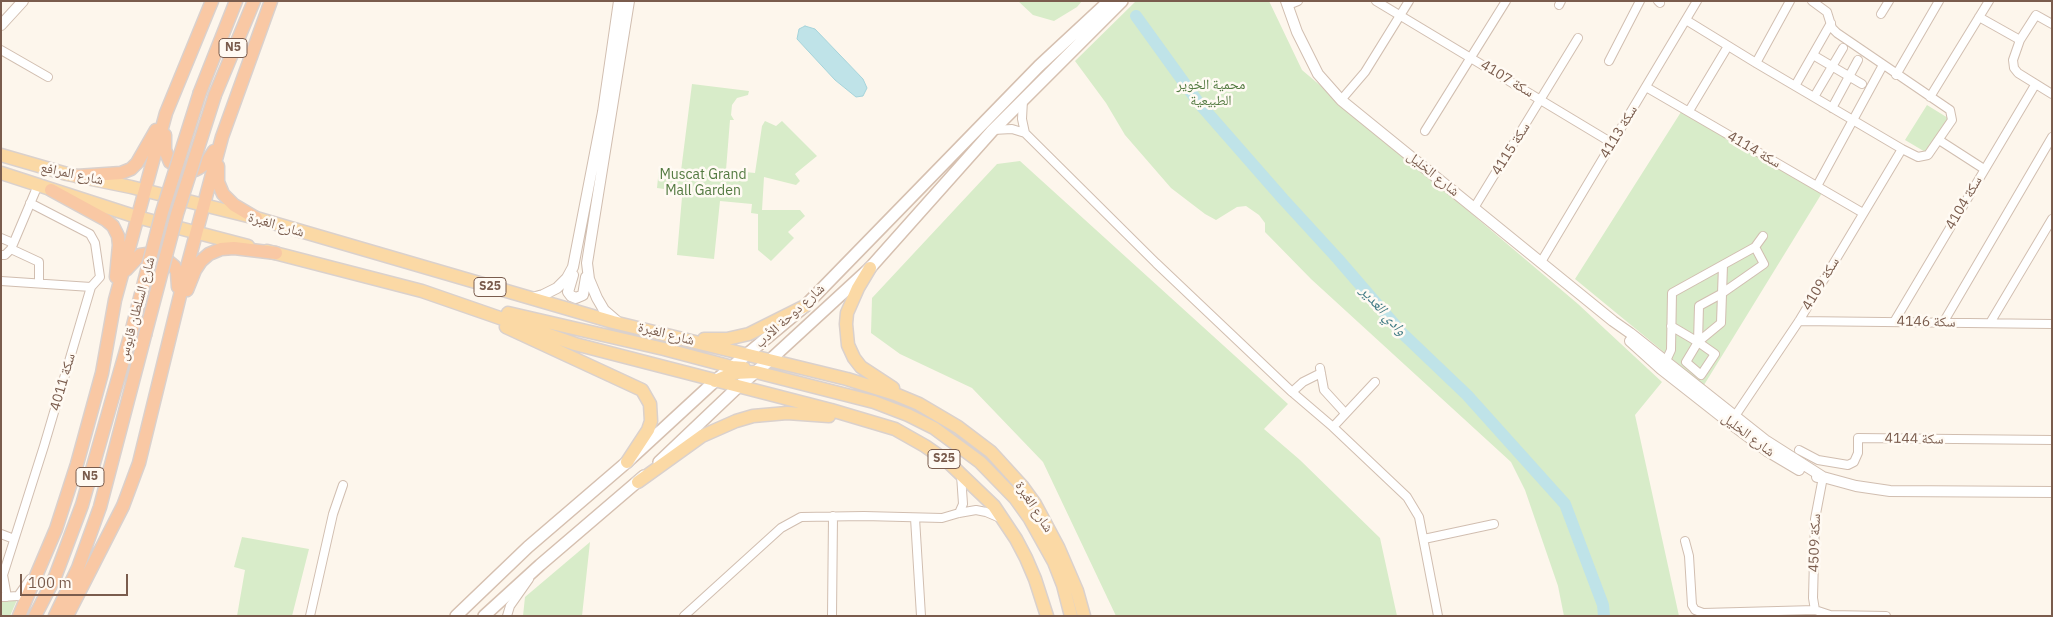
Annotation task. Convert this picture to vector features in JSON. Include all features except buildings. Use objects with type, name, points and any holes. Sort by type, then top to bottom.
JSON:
[{"type":"highway","points":[[77,176],[121,173],[131,169],[142,156],[166,112],[212,1]]},
{"type":"highway","name":"شارع السلطان قابوس","points":[[35,616],[55,577],[82,505],[132,333],[162,212],[200,92],[236,1]]},
{"type":"highway","name":"شارع السلطان قابوس","points":[[55,616],[78,568],[100,507],[177,214],[215,95],[254,1]]},
{"type":"highway","points":[[67,616],[123,506],[139,463],[176,309],[223,134],[271,1]]},
{"type":"highway","points":[[262,30],[279,1]]},
{"type":"highway","points":[[166,112],[165,150],[170,162],[181,168],[195,170],[206,163],[223,134]]},
{"type":"highway","points":[[19,616],[44,562],[77,464],[102,372],[115,300],[166,112]]},
{"type":"highway","points":[[223,134],[218,173],[220,190],[234,204],[256,218]]},
{"type":"highway","points":[[51,190],[106,220],[113,226],[118,236],[119,245],[115,300]]},
{"type":"highway","points":[[176,309],[201,261],[209,254],[221,249],[234,248],[276,253]]},
{"type":"highway","points":[[122,276],[130,264],[140,255],[162,256],[174,266],[177,272],[176,309]]},
{"type":"main road","name":"شارع دوحة الأدب","points":[[456,616],[528,547],[627,462],[715,381],[727,366],[746,355],[805,306],[1032,73],[1109,1]]},
{"type":"main road","name":"شارع دوحة الأدب","points":[[484,616],[540,564],[638,482],[739,386],[870,268],[992,130],[1122,1]]},
{"type":"main road","name":"شارع المرافع","points":[[1,155],[77,176],[145,190]]},
{"type":"main road","name":"شارع المرافع","points":[[1,173],[137,216]]},
{"type":"main road","name":"شارع الغبرة","points":[[145,190],[256,218],[620,323],[847,379],[895,394],[919,404],[974,438],[991,452],[1022,486],[1035,504],[1058,547],[1077,591],[1084,616]]},
{"type":"main road","name":"شارع الغبرة","points":[[137,216],[452,301],[575,344],[870,420],[910,437],[948,462],[994,506],[1016,539],[1035,579],[1047,616]]},
{"type":"main road","points":[[870,268],[858,288],[847,313],[848,344],[854,358],[865,371],[919,404]]},
{"type":"main road","points":[[452,301],[664,349],[727,366],[752,367],[770,360]]},
{"type":"main road","points":[[452,301],[642,390],[650,404],[651,421],[648,430],[627,462]]},
{"type":"main road","points":[[684,338],[735,338],[758,330],[805,306]]},
{"type":"main road","points":[[726,350],[730,352],[731,359],[726,364],[727,366]]},
{"type":"main road","points":[[715,381],[734,373],[756,372],[852,396],[890,408],[934,428],[958,444],[997,478],[1030,519],[1054,562],[1063,585],[1071,616]]},
{"type":"main road","points":[[638,482],[702,436],[736,421],[753,416],[806,413],[870,420]]},
{"type":"street","points":[[1,25],[23,1]]},
{"type":"street","points":[[619,1],[603,112],[573,267],[573,276],[568,292],[573,298],[583,295],[588,272],[588,254],[629,1]]},
{"type":"street","name":"سكة 4107","points":[[1376,1],[1612,143]]},
{"type":"street","points":[[1341,100],[1365,72],[1409,1]]},
{"type":"street","points":[[1425,130],[1472,58],[1506,1]]},
{"type":"street","points":[[1608,61],[1640,1]]},
{"type":"street","name":"سكة 4113","points":[[1541,262],[1697,1]]},
{"type":"street","points":[[1756,63],[1790,1]]},
{"type":"street","points":[[1686,20],[1854,121],[1918,157],[1928,155],[1952,120],[1949,108],[1896,75],[1837,33],[1827,12],[1812,1]]},
{"type":"street","points":[[1881,14],[1889,1]]},
{"type":"street","points":[[1896,75],[1939,1]]},
{"type":"street","points":[[1930,96],[1989,1]]},
{"type":"street","name":"شارع الخليل","points":[[1291,3],[1297,32],[1318,74],[1341,100],[1613,322],[1631,342],[1782,452],[1823,477]]},
{"type":"street","points":[[2052,24],[2036,15],[2020,40],[2013,60],[2014,68],[2018,73],[2052,94]]},
{"type":"street","points":[[1980,17],[2020,40]]},
{"type":"street","points":[[1795,86],[1831,23]]},
{"type":"street","name":"سكة 4115","points":[[1474,208],[1578,38]]},
{"type":"street","points":[[1688,112],[1728,46]]},
{"type":"street","points":[[1814,97],[1843,48]]},
{"type":"street","points":[[1,50],[48,77]]},
{"type":"street","points":[[1813,55],[1862,84]]},
{"type":"street","points":[[1832,108],[1858,60]]},
{"type":"street","points":[[1817,186],[1883,65]]},
{"type":"street","name":"سكة 4104","points":[[1894,322],[2035,85]]},
{"type":"street","name":"سكة 4114","points":[[1646,87],[1863,213]]},
{"type":"street","points":[[1024,97],[1021,112],[1025,133]]},
{"type":"street","points":[[992,130],[1005,128],[1025,133],[1156,263],[1292,392],[1333,427],[1411,501],[1419,517],[1438,616]]},
{"type":"street","points":[[1943,323],[2052,137]]},
{"type":"street","points":[[1939,140],[1984,169]]},
{"type":"street","name":"سكة 4109","points":[[1735,416],[1799,321],[1902,148]]},
{"type":"street","points":[[1,255],[5,255],[12,246],[38,186]]},
{"type":"street","name":"سكة 4011","points":[[30,203],[90,234],[95,243],[100,277],[91,287],[3,575],[4,597],[18,596],[37,568],[44,562]]},
{"type":"street","points":[[1990,323],[2052,219]]},
{"type":"street","points":[[1664,366],[1671,350],[1672,293],[1755,247],[1763,236]]},
{"type":"street","points":[[1,238],[39,262],[40,283]]},
{"type":"street","points":[[1698,342],[1700,306],[1764,264],[1755,247]]},
{"type":"street","points":[[1698,342],[1721,323],[1723,265]]},
{"type":"street","points":[[529,298],[544,295],[557,288],[567,278],[573,267]]},
{"type":"street","points":[[588,272],[596,298],[609,315],[620,323]]},
{"type":"street","points":[[1,281],[91,287]]},
{"type":"street","name":"سكة 4146","points":[[1799,321],[2052,324]]},
{"type":"street","points":[[1671,326],[1698,342]]},
{"type":"street","name":"شارع الخليل","points":[[1664,366],[1767,451],[1814,476],[1856,486],[1890,491],[2052,492]]},
{"type":"street","points":[[1292,392],[1303,382],[1321,371],[1327,395],[1345,413]]},
{"type":"street","points":[[1333,427],[1375,382]]},
{"type":"street","name":"سكة 4144","points":[[1799,450],[1818,460],[1848,464],[1854,462],[1858,453],[1858,438],[2052,440]]},
{"type":"street","points":[[959,512],[963,504],[960,473]]},
{"type":"street","name":"سكة 4509","points":[[1815,610],[1813,598],[1814,519],[1823,477]]},
{"type":"street","points":[[310,616],[333,514],[343,485]]},
{"type":"street","points":[[684,616],[786,524],[801,517],[942,518],[959,512],[981,510],[1006,522]]},
{"type":"street","points":[[832,616],[833,516]]},
{"type":"street","points":[[916,518],[921,616]]},
{"type":"street","points":[[1424,539],[1494,524]]},
{"type":"street","points":[[1,534],[14,539]]},
{"type":"street","points":[[1685,541],[1689,556],[1692,605],[1695,610],[1703,613],[1815,610],[1830,615],[1886,616]]},
{"type":"street","points":[[507,616],[510,606],[540,564]]},
{"type":"green space","points":[[1018,1],[1082,1],[1077,7],[1054,21],[1033,15]]},
{"type":"green space","name":"محمية الخوير الطبيعية","points":[[1136,1],[1269,1],[1302,70],[1578,304],[1662,382],[1635,415],[1679,616],[1564,616],[1558,586],[1525,490],[1511,462],[1311,279],[1265,232],[1265,223],[1259,215],[1246,206],[1237,207],[1216,220],[1171,188],[1125,135],[1106,103],[1075,61]]},
{"type":"green space","name":"Muscat Grand Mall Garden","points":[[692,84],[749,91],[748,95],[737,98],[732,105],[731,115],[734,120],[730,120],[726,170],[755,173],[762,126],[765,121],[776,126],[782,121],[817,156],[795,174],[800,181],[796,185],[764,177],[762,210],[800,210],[805,216],[788,232],[794,238],[771,261],[758,250],[758,214],[751,213],[752,204],[720,201],[714,259],[677,255],[682,197],[671,190],[657,188],[659,168],[681,171]]},
{"type":"green space","points":[[1927,105],[1948,118],[1927,153],[1905,140]]},
{"type":"green space","points":[[1681,112],[1822,193],[1704,385],[1575,279]]},
{"type":"green space","points":[[1020,161],[1288,404],[1264,429],[1300,460],[1380,538],[1397,616],[1116,616],[1043,462],[972,388],[900,354],[871,333],[872,298],[997,164]]},
{"type":"green space","points":[[242,537],[309,549],[292,616],[237,616],[245,570],[234,567]]},
{"type":"green space","points":[[590,542],[582,616],[523,616],[525,597]]},
{"type":"green space","points":[[17,600],[10,616],[1,616],[1,602]]},
{"type":"water","points":[[805,26],[815,29],[863,79],[867,88],[863,96],[856,97],[835,80],[797,39],[799,29]]},
{"type":"waterway","name":"وادي الغدير","points":[[1136,16],[1198,102],[1283,199],[1401,332],[1467,395],[1565,504],[1603,605],[1604,616]]}]
